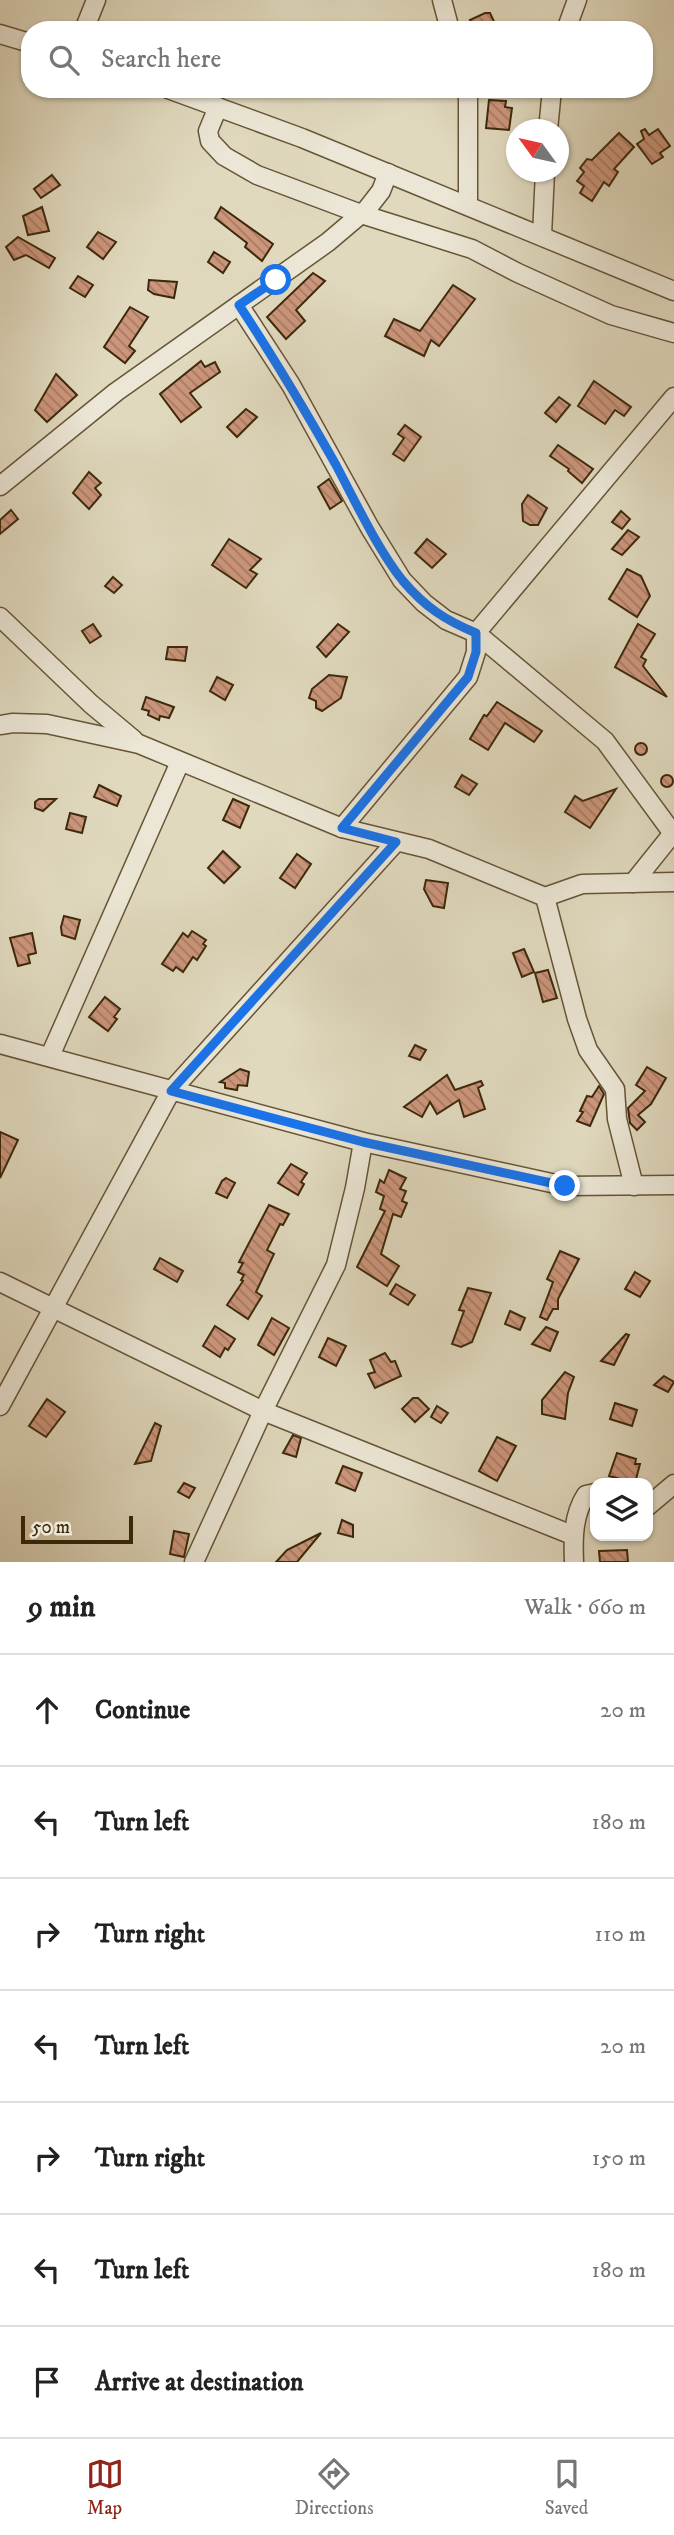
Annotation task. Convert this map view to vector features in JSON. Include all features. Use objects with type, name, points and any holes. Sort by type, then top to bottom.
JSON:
[{"type":"street","points":[[88,21],[96,0]]},
{"type":"street","points":[[442,0],[448,21]]},
{"type":"street","points":[[569,21],[577,0]]},
{"type":"street","points":[[0,34],[21,40]]},
{"type":"street","points":[[193,98],[468,204],[674,291]]},
{"type":"street","points":[[468,98],[468,204]]},
{"type":"street","points":[[549,119],[551,98]]},
{"type":"street","points":[[218,107],[208,131],[209,141],[223,156],[257,175],[361,214],[472,249],[611,316],[674,333]]},
{"type":"street","points":[[0,486],[116,392],[328,242],[361,214],[381,191],[388,173]]},
{"type":"street","points":[[542,235],[545,182]]},
{"type":"street","points":[[239,305],[291,384],[370,528],[402,580],[424,603],[446,620],[476,633],[605,741],[673,834],[633,883]]},
{"type":"street","points":[[342,828],[468,677],[476,652],[476,633],[674,397]]},
{"type":"street","points":[[0,617],[73,688],[139,744]]},
{"type":"street","points":[[0,725],[47,724],[139,744],[342,828],[429,849],[545,897],[582,884],[674,882]]},
{"type":"street","points":[[50,1056],[180,762]]},
{"type":"street","points":[[0,1406],[171,1091],[396,842]]},
{"type":"street","points":[[545,897],[577,1019],[588,1049],[615,1089],[618,1119],[634,1186]]},
{"type":"street","points":[[0,1044],[363,1142],[565,1186],[674,1185]]},
{"type":"street","points":[[194,1562],[262,1410],[336,1265],[363,1142]]},
{"type":"street","points":[[0,1282],[262,1410],[572,1535]]},
{"type":"street","points":[[653,1502],[674,1484]]},
{"type":"street","points":[[574,1562],[572,1535],[582,1501],[590,1494]]},
{"type":"building","points":[[490,13],[494,21],[470,21]]},
{"type":"building","points":[[489,100],[506,101],[505,107],[512,108],[510,119],[506,119],[506,130],[486,128]]},
{"type":"building","points":[[645,129],[649,135],[658,129],[670,146],[660,153],[663,157],[652,164],[637,144],[644,139],[641,131]]},
{"type":"building","points":[[619,133],[634,147],[614,169],[618,172],[609,186],[604,182],[592,201],[580,193],[584,186],[577,181],[584,172],[580,168]]},
{"type":"building","points":[[52,175],[60,185],[41,198],[34,189]]},
{"type":"building","points":[[42,207],[49,231],[28,235],[23,216]]},
{"type":"building","points":[[221,207],[273,244],[262,261],[245,247],[247,243],[215,218]]},
{"type":"building","points":[[98,232],[116,242],[103,259],[87,247]]},
{"type":"building","points":[[18,237],[55,258],[49,268],[26,255],[14,260],[6,247]]},
{"type":"building","points":[[214,252],[230,262],[223,273],[208,262]]},
{"type":"building","points":[[313,273],[325,281],[296,310],[305,321],[286,339],[267,317]]},
{"type":"building","points":[[78,276],[93,285],[85,297],[70,288]]},
{"type":"building","points":[[149,280],[177,282],[174,298],[148,290]]},
{"type":"building","points":[[453,285],[475,299],[439,346],[431,340],[424,356],[385,336],[394,319],[420,331]]},
{"type":"building","points":[[130,307],[148,317],[129,346],[135,351],[125,363],[104,347]]},
{"type":"building","points":[[201,361],[205,367],[215,362],[220,372],[190,393],[201,407],[181,422],[160,394]]},
{"type":"building","points":[[56,374],[77,395],[47,422],[35,410]]},
{"type":"building","points":[[594,381],[631,407],[624,416],[615,410],[605,424],[578,406]]},
{"type":"building","points":[[559,397],[570,405],[556,422],[545,413]]},
{"type":"building","points":[[246,409],[257,417],[237,437],[227,427]]},
{"type":"building","points":[[405,425],[421,437],[404,461],[393,454],[404,438],[398,434]]},
{"type":"building","points":[[558,445],[593,469],[582,483],[569,469],[550,456]]},
{"type":"building","points":[[89,472],[101,483],[95,488],[101,495],[89,509],[73,493]]},
{"type":"building","points":[[329,479],[342,501],[330,509],[318,487]]},
{"type":"building","points":[[528,495],[547,508],[538,525],[523,521],[522,504]]},
{"type":"building","points":[[11,510],[18,519],[0,534],[0,520]]},
{"type":"building","points":[[621,511],[630,519],[622,529],[612,522]]},
{"type":"building","points":[[628,530],[639,537],[622,555],[612,549]]},
{"type":"building","points":[[229,539],[261,559],[250,570],[257,574],[246,588],[212,565]]},
{"type":"building","points":[[427,539],[446,554],[432,568],[415,553]]},
{"type":"building","points":[[627,569],[641,576],[650,596],[637,617],[609,599]]},
{"type":"building","points":[[113,577],[122,585],[114,593],[105,586]]},
{"type":"building","points":[[93,624],[101,636],[90,643],[82,631]]},
{"type":"building","points":[[338,624],[349,632],[326,657],[317,647]]},
{"type":"building","points":[[638,624],[655,634],[641,657],[646,660],[643,666],[667,697],[615,667]]},
{"type":"building","points":[[168,647],[187,647],[185,661],[166,659]]},
{"type":"building","points":[[329,675],[347,677],[341,698],[322,711],[316,708],[316,701],[309,698],[312,689]]},
{"type":"building","points":[[217,677],[233,685],[225,700],[210,691]]},
{"type":"building","points":[[146,697],[174,707],[169,718],[160,716],[159,720],[148,715],[149,711],[142,709]]},
{"type":"building","points":[[497,702],[542,731],[534,742],[505,723],[488,750],[470,739],[484,715],[487,716]]},
{"type":"building","points":[[641,743],[647,749],[641,755],[635,749]]},
{"type":"building","points":[[462,775],[477,784],[469,795],[455,787]]},
{"type":"building","points":[[662,776],[672,776],[672,786],[662,786]]},
{"type":"building","points":[[99,785],[121,796],[117,806],[94,797]]},
{"type":"building","points":[[616,789],[590,828],[565,812],[575,796],[583,801]]},
{"type":"building","points":[[39,799],[56,799],[43,811],[35,808],[35,802]]},
{"type":"building","points":[[233,799],[249,806],[240,828],[223,820]]},
{"type":"building","points":[[70,813],[86,817],[82,833],[66,829]]},
{"type":"building","points":[[223,851],[240,867],[224,883],[208,868]]},
{"type":"building","points":[[297,854],[311,864],[295,888],[280,878]]},
{"type":"building","points":[[426,880],[448,883],[444,908],[433,906],[424,889]]},
{"type":"building","points":[[64,916],[80,920],[75,939],[62,935]]},
{"type":"building","points":[[192,931],[206,940],[203,944],[206,946],[197,960],[193,957],[183,972],[176,967],[173,971],[162,964],[183,933],[188,937]]},
{"type":"building","points":[[32,933],[36,953],[28,955],[30,963],[18,966],[10,938]]},
{"type":"building","points":[[524,949],[534,972],[522,977],[513,953]]},
{"type":"building","points":[[548,970],[557,998],[543,1002],[535,973]]},
{"type":"building","points":[[105,997],[120,1009],[114,1017],[117,1019],[108,1031],[89,1017]]},
{"type":"building","points":[[415,1045],[426,1050],[420,1060],[409,1056]]},
{"type":"building","points":[[647,1067],[666,1078],[651,1104],[638,1115],[645,1122],[637,1130],[630,1123],[628,1108],[645,1091],[636,1085]]},
{"type":"building","points":[[240,1069],[249,1072],[247,1086],[238,1085],[237,1090],[225,1088],[225,1083],[220,1082]]},
{"type":"building","points":[[447,1075],[455,1090],[481,1081],[483,1085],[478,1088],[485,1109],[464,1117],[459,1100],[437,1114],[430,1102],[422,1117],[404,1107]]},
{"type":"building","points":[[599,1086],[604,1094],[590,1126],[577,1121],[583,1112],[580,1111],[587,1096],[592,1097]]},
{"type":"building","points":[[0,1132],[18,1140],[0,1178]]},
{"type":"building","points":[[291,1164],[307,1173],[301,1182],[304,1184],[298,1195],[278,1183]]},
{"type":"building","points":[[389,1170],[406,1178],[400,1189],[406,1191],[402,1201],[407,1203],[401,1217],[393,1214],[381,1254],[399,1266],[387,1286],[357,1267],[385,1211],[380,1209],[384,1196],[376,1192],[380,1180],[384,1183]]},
{"type":"building","points":[[226,1178],[235,1183],[227,1198],[216,1193]]},
{"type":"building","points":[[269,1205],[289,1214],[283,1225],[280,1224],[267,1250],[274,1254],[256,1292],[262,1296],[248,1319],[227,1305],[243,1281],[241,1280],[244,1275],[238,1272],[243,1263],[239,1262]]},
{"type":"building","points":[[560,1251],[579,1259],[558,1299],[558,1309],[553,1309],[547,1320],[540,1317],[553,1282],[547,1279]]},
{"type":"building","points":[[160,1258],[183,1271],[177,1282],[154,1269]]},
{"type":"building","points":[[635,1272],[650,1281],[640,1297],[625,1289]]},
{"type":"building","points":[[396,1284],[415,1295],[408,1305],[390,1294]]},
{"type":"building","points":[[468,1288],[491,1293],[472,1342],[461,1347],[452,1344],[464,1311],[459,1310]]},
{"type":"building","points":[[510,1311],[525,1318],[520,1330],[505,1324]]},
{"type":"building","points":[[272,1318],[289,1328],[274,1355],[258,1345]]},
{"type":"building","points":[[215,1326],[235,1339],[220,1357],[203,1346]]},
{"type":"building","points":[[546,1327],[558,1332],[550,1351],[532,1344]]},
{"type":"building","points":[[626,1334],[629,1335],[614,1365],[601,1361]]},
{"type":"building","points":[[328,1338],[346,1346],[336,1366],[319,1357]]},
{"type":"building","points":[[385,1353],[391,1362],[395,1361],[401,1376],[375,1388],[368,1374],[375,1372],[370,1360]]},
{"type":"building","points":[[565,1372],[574,1377],[568,1393],[565,1419],[542,1414],[542,1400]]},
{"type":"building","points":[[664,1376],[674,1382],[668,1392],[654,1385]]},
{"type":"building","points":[[413,1398],[418,1398],[429,1409],[415,1422],[402,1409]]},
{"type":"building","points":[[47,1399],[65,1412],[46,1437],[29,1426]]},
{"type":"building","points":[[615,1403],[637,1410],[632,1426],[610,1419]]},
{"type":"building","points":[[437,1406],[448,1413],[441,1423],[431,1417]]},
{"type":"building","points":[[155,1423],[161,1426],[151,1461],[135,1464]]},
{"type":"building","points":[[293,1435],[301,1438],[296,1457],[283,1453]]},
{"type":"building","points":[[497,1437],[516,1446],[497,1481],[479,1471]]},
{"type":"building","points":[[617,1453],[636,1459],[635,1464],[640,1464],[636,1478],[609,1476]]},
{"type":"building","points":[[343,1466],[362,1473],[355,1491],[336,1483]]},
{"type":"building","points":[[184,1483],[195,1488],[189,1498],[178,1492]]},
{"type":"building","points":[[342,1520],[353,1525],[353,1537],[338,1533]]},
{"type":"building","points":[[174,1531],[189,1534],[184,1557],[170,1554]]},
{"type":"building","points":[[321,1533],[297,1562],[276,1562],[287,1550]]},
{"type":"building","points":[[627,1550],[628,1562],[600,1562],[599,1551]]},
{"type":"route","points":[[276,280],[239,305],[291,384],[370,528],[402,580],[424,603],[446,620],[476,633],[476,652],[468,677],[342,828],[396,842],[171,1091],[363,1142],[565,1186]]}]
